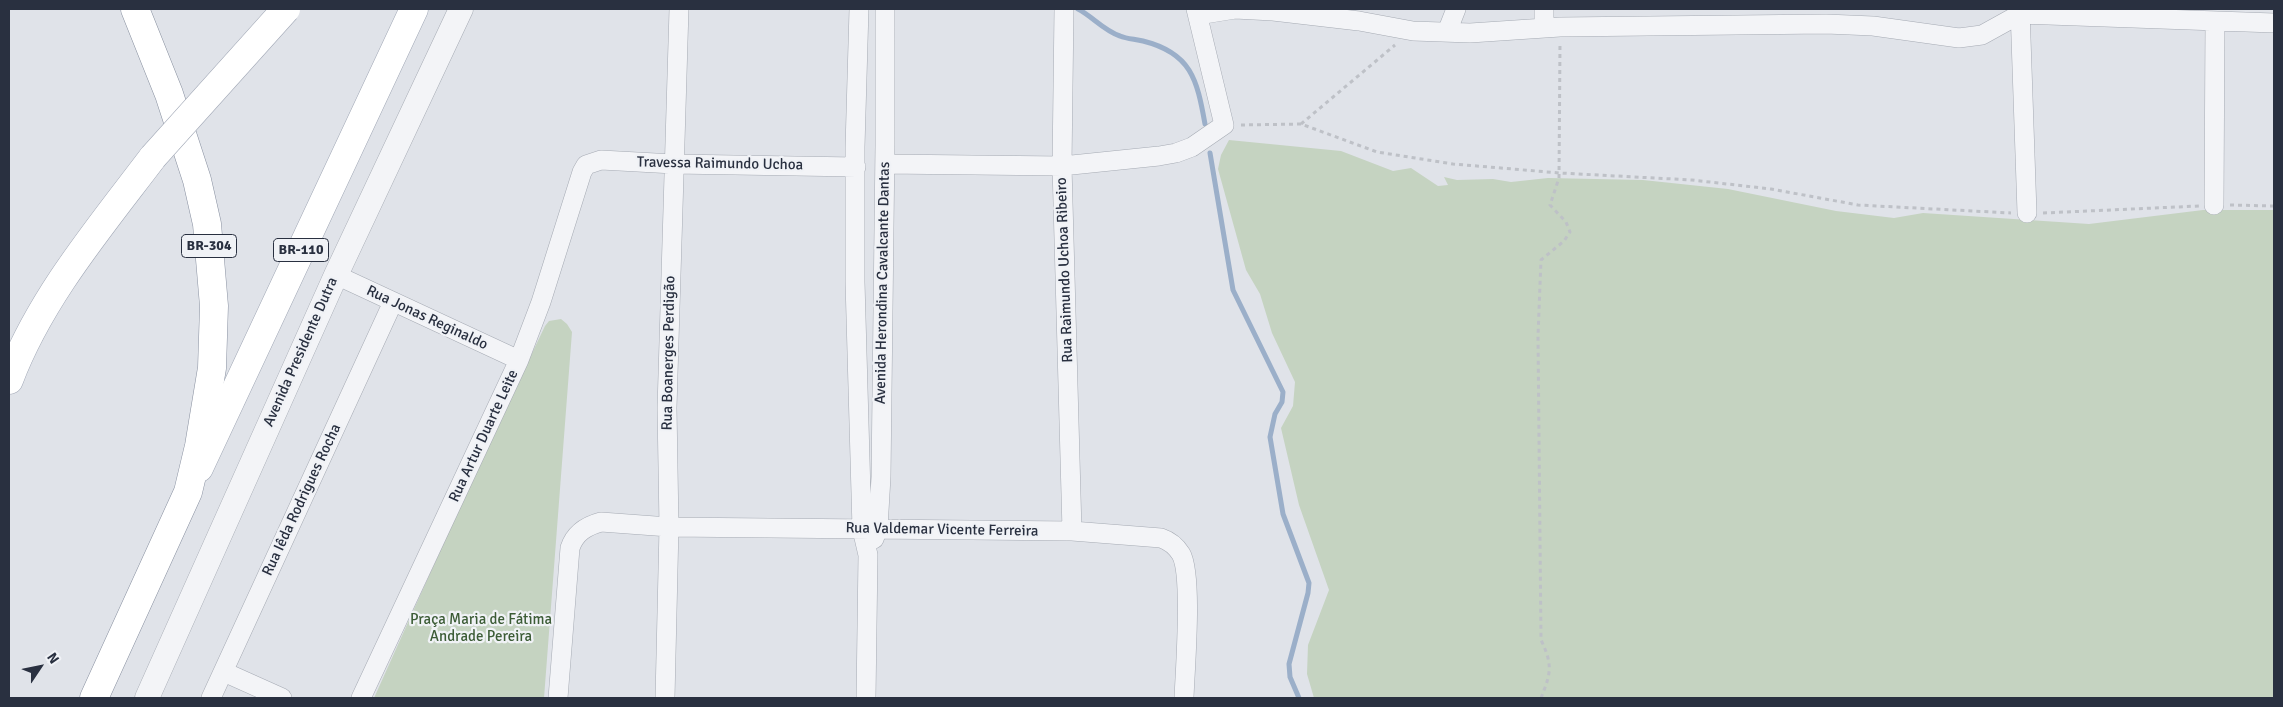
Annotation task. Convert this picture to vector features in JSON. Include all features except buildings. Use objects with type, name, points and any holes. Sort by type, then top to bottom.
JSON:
[{"type":"main road","name":"BR-304","points":[[135,9],[169,94],[196,180],[208,232],[214,306],[212,368],[199,446],[188,492]]},
{"type":"main road","points":[[9,380],[23,345],[42,312],[152,157],[286,9]]},
{"type":"main road","name":"BR-110","points":[[94,698],[188,492],[414,9]]},
{"type":"street","name":"Avenida Presidente Dutra","points":[[147,698],[336,274],[461,9]]},
{"type":"street","name":"Rua Boanerges Perdigão","points":[[665,698],[669,527],[667,408],[679,9]]},
{"type":"street","name":"Avenida Herondina Cavalcante Dantas","points":[[858,9],[855,147],[856,338],[870,528]]},
{"type":"street","name":"Avenida Herondina Cavalcante Dantas","points":[[866,698],[868,555],[886,145],[885,9]]},
{"type":"street","name":"Rua Raimundo Uchoa Ribeiro","points":[[1064,9],[1062,166],[1072,531]]},
{"type":"street","points":[[885,164],[1062,166],[1176,153],[1205,140],[1224,126],[1197,12],[1235,9],[1273,10],[1359,21],[1413,31],[1470,33],[1552,27],[1825,17],[1874,26],[1966,38],[1982,35],[2020,12],[2215,22],[2274,23]]},
{"type":"street","points":[[1447,32],[1456,9]]},
{"type":"street","points":[[1544,9],[1552,27]]},
{"type":"street","points":[[2020,12],[2027,213]]},
{"type":"street","points":[[2214,205],[2215,22]]},
{"type":"street","points":[[855,147],[886,145]]},
{"type":"street","name":"Travessa Raimundo Uchoa","points":[[586,165],[601,160],[674,164],[856,167]]},
{"type":"street","name":"Rua Artur Duarte Leite","points":[[361,698],[519,360],[541,302],[582,172],[586,165]]},
{"type":"street","name":"Rua Jonas Reginaldo","points":[[336,274],[519,360]]},
{"type":"street","name":"Rua Iêda Rodrigues Rocha","points":[[211,698],[393,302]]},
{"type":"street","name":"Rua Valdemar Vicente Ferreira","points":[[558,698],[572,541],[580,531],[592,524],[601,522],[669,527],[1072,531],[1161,538],[1170,542],[1182,556],[1187,580],[1184,698]]},
{"type":"street","points":[[224,672],[282,698]]},
{"type":"path","points":[[1541,698],[1550,676],[1547,652],[1541,640],[1538,336],[1541,260],[1564,241],[1570,232],[1566,222],[1550,205],[1560,173],[1552,27]]},
{"type":"path","points":[[1301,124],[1413,31]]},
{"type":"path","points":[[1224,126],[1301,124],[1377,152],[1453,164],[1560,173],[1692,180],[1771,190],[1858,205],[2027,213],[2214,205],[2274,206]]},
{"type":"green space","points":[[1229,140],[1341,151],[1393,171],[1411,168],[1438,186],[1448,185],[1444,177],[1457,180],[1493,179],[1511,182],[1548,178],[1643,180],[1728,189],[1836,211],[1894,218],[1923,213],[2089,224],[2203,210],[2274,210],[2274,698],[1314,698],[1307,674],[1308,645],[1329,590],[1299,505],[1281,428],[1293,406],[1295,382],[1272,333],[1260,294],[1246,270],[1218,169],[1221,155]]},
{"type":"green space","name":"Praça Maria de Fátima Andrade Pereira","points":[[561,319],[572,332],[544,698],[374,698],[481,460],[545,326],[549,321]]},
{"type":"waterway","points":[[1078,9],[1114,34],[1159,46],[1182,61],[1195,81],[1205,124]]},
{"type":"waterway","points":[[1210,153],[1233,290],[1283,392],[1282,402],[1275,414],[1270,437],[1283,514],[1309,583],[1289,664],[1290,677],[1299,698]]}]
